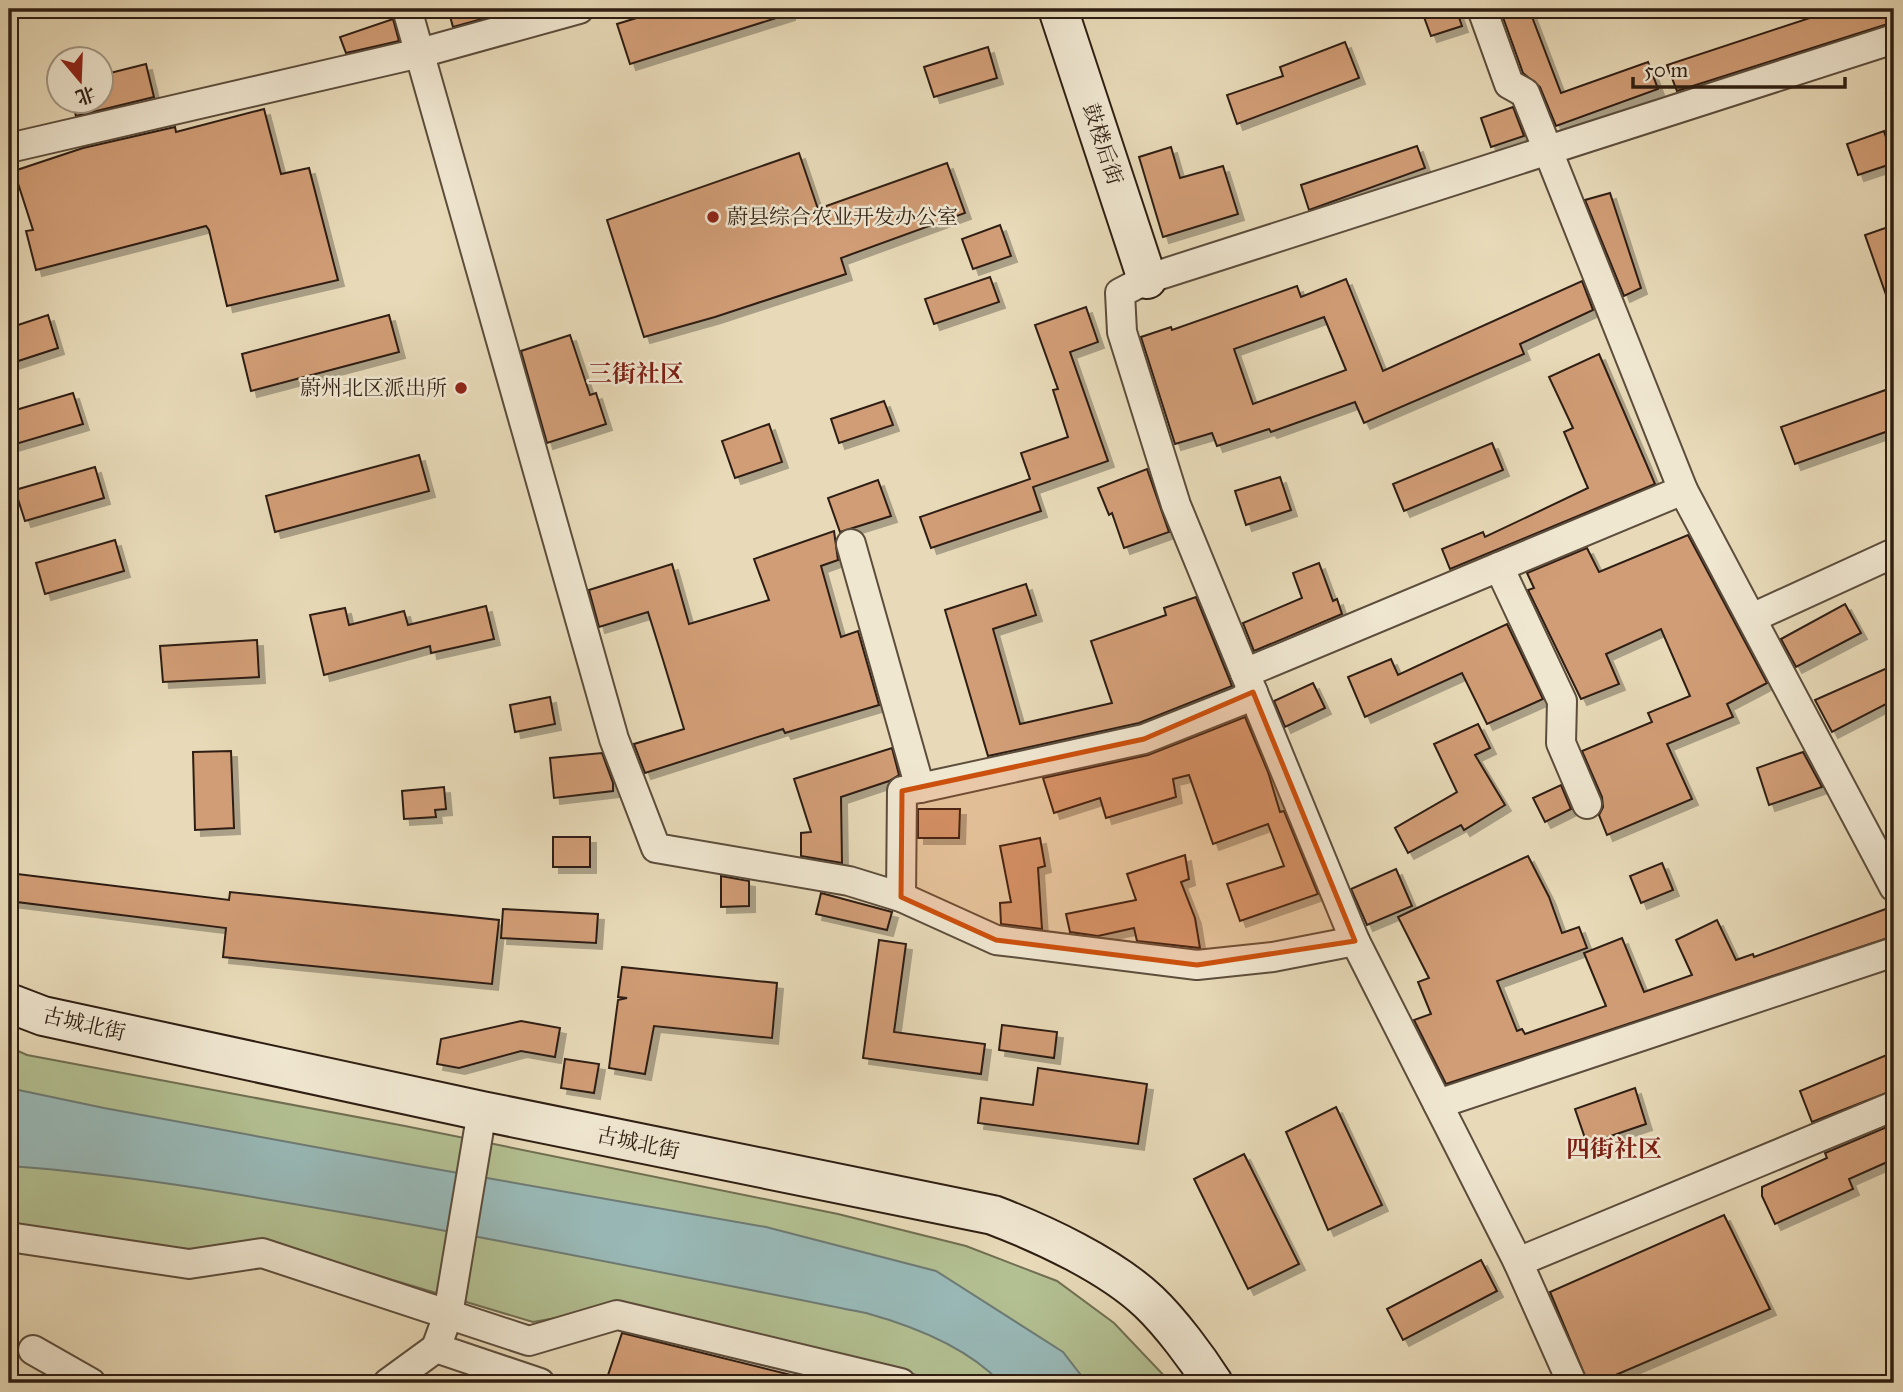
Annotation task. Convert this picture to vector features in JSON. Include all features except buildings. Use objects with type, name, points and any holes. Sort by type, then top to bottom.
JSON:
[{"type":"main road","name":"鼓楼后街","points":[[1058,9],[1147,279]]},
{"type":"main road","name":"古城北街","points":[[9,1003],[43,1016],[479,1130],[993,1215],[1037,1232],[1095,1264],[1149,1302],[1213,1383]]},
{"type":"street","points":[[407,9],[614,740],[656,848],[849,881],[901,897],[996,940],[1197,964],[1273,957],[1355,941]]},
{"type":"street","points":[[9,148],[420,53],[579,9]]},
{"type":"street","points":[[1482,9],[1509,84],[1525,93],[1683,490],[1894,887]]},
{"type":"street","points":[[1573,1383],[1518,1262],[1355,941],[1176,505],[1122,332],[1120,293],[1147,279],[1894,39]]},
{"type":"street","points":[[901,897],[902,791],[1144,739],[1240,701],[1249,683],[1499,567],[1683,490]]},
{"type":"street","points":[[851,544],[920,788]]},
{"type":"street","points":[[1752,618],[1894,553]]},
{"type":"street","points":[[1499,567],[1562,701],[1561,743],[1587,804]]},
{"type":"street","points":[[1438,1104],[1894,953]]},
{"type":"street","points":[[1518,1262],[1894,1106]]},
{"type":"street","points":[[388,1383],[436,1348],[449,1306],[479,1130]]},
{"type":"street","points":[[9,1237],[189,1264],[262,1253],[449,1306],[529,1341],[617,1315],[901,1383]]},
{"type":"street","points":[[436,1348],[540,1383]]},
{"type":"street","points":[[33,1350],[90,1383]]},
{"type":"highlighted area","points":[[1253,692],[1355,941],[1197,965],[996,940],[901,897],[902,791],[1144,739]]},
{"type":"green space","points":[[9,1047],[27,1055],[405,1126],[838,1214],[966,1246],[1057,1281],[1114,1323],[1171,1383],[952,1383],[617,1307],[533,1322],[286,1248],[234,1243],[183,1252],[9,1223]]},
{"type":"water","points":[[9,1088],[424,1167],[766,1227],[936,1271],[1063,1352],[1087,1383],[1001,1383],[956,1348],[902,1324],[866,1313],[506,1242],[292,1204],[151,1181],[9,1166]]},
{"type":"place","name":"蔚县综合农业开发办公室","points":[[713,217]]},
{"type":"place","name":"蔚州北区派出所","points":[[461,388]]},
{"type":"district","name":"三街社区","points":[[636,374]]},
{"type":"district","name":"四街社区","points":[[1614,1149]]}]
